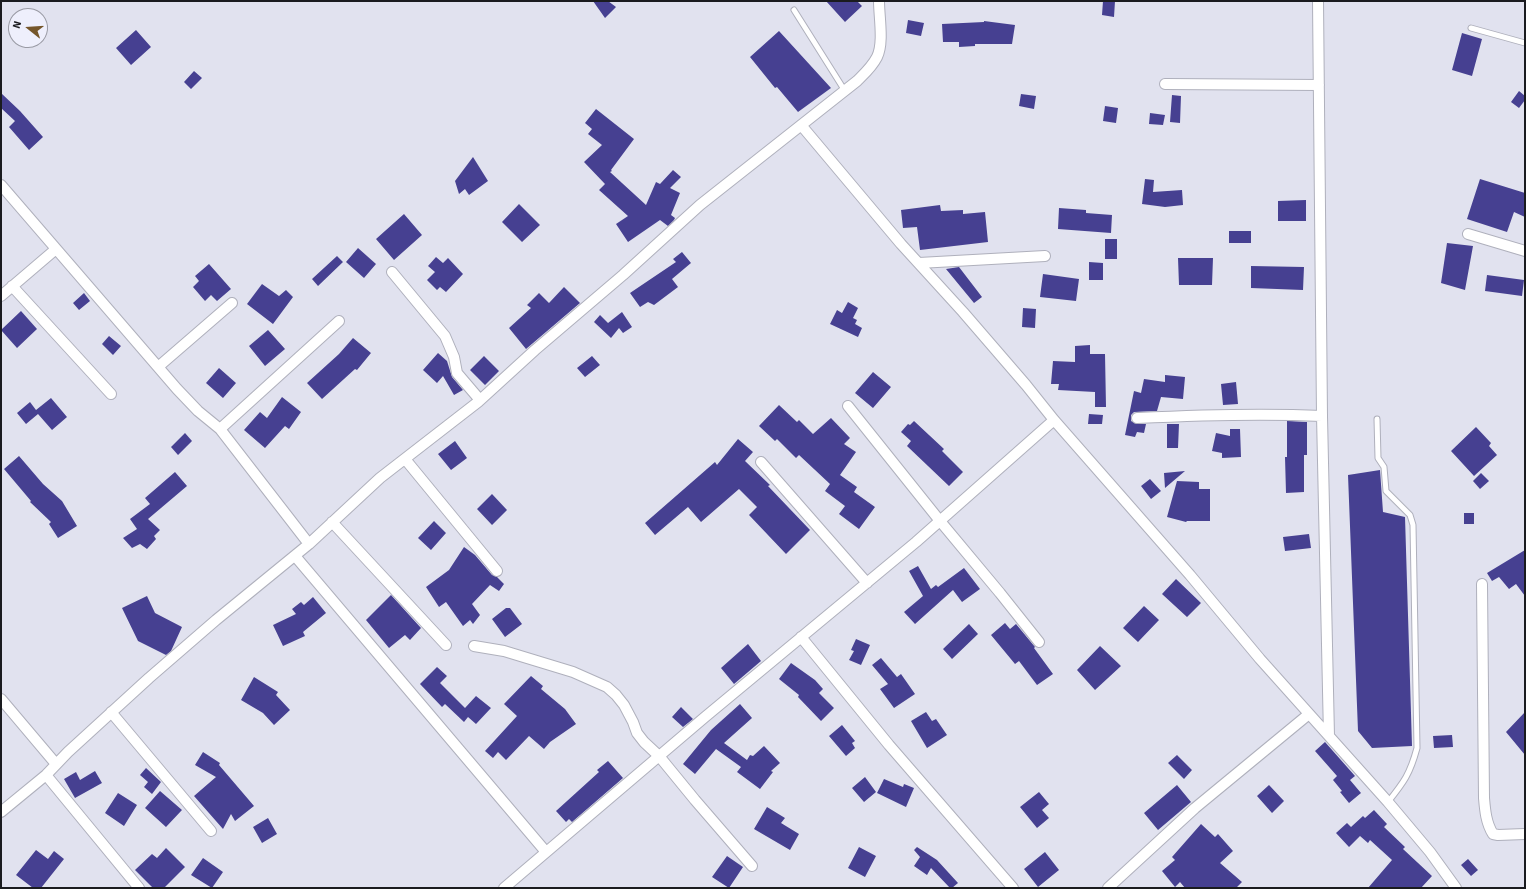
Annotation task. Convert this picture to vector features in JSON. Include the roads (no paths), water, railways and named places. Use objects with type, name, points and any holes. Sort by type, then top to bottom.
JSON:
[{"type":"street","points":[[1,812],[46,775],[111,712],[216,620],[309,544],[380,478],[480,400],[535,350],[623,275],[700,205],[845,91],[867,71],[877,57],[880,48],[879,1]]},
{"type":"street","points":[[1318,1],[1322,416],[1329,736]]},
{"type":"street","points":[[1165,84],[1319,85]]},
{"type":"street","points":[[802,125],[1054,420],[1195,581],[1260,659],[1388,802],[1430,852],[1456,888]]},
{"type":"street","points":[[1,185],[158,367],[198,411],[220,429],[309,544]]},
{"type":"street","points":[[1468,234],[1525,251]]},
{"type":"street","points":[[1,296],[56,249]]},
{"type":"street","points":[[919,263],[1045,256]]},
{"type":"street","points":[[392,272],[445,336],[454,357],[457,373],[480,400]]},
{"type":"street","points":[[12,286],[111,394]]},
{"type":"street","points":[[158,367],[232,303]]},
{"type":"street","points":[[220,429],[339,321]]},
{"type":"street","points":[[848,406],[1039,642]]},
{"type":"street","points":[[1137,418],[1280,414],[1322,416]]},
{"type":"street","points":[[504,888],[940,521],[1054,420]]},
{"type":"street","points":[[405,459],[497,571]]},
{"type":"street","points":[[761,462],[867,583]]},
{"type":"street","points":[[332,522],[446,645]]},
{"type":"street","points":[[295,556],[546,852]]},
{"type":"street","points":[[1482,584],[1485,812],[1491,831],[1495,835],[1525,834]]},
{"type":"street","points":[[801,637],[889,745],[1013,888]]},
{"type":"street","points":[[474,646],[504,651],[573,672],[607,687],[624,705],[637,733],[644,742],[659,756],[752,866]]},
{"type":"street","points":[[1,699],[56,764]]},
{"type":"street","points":[[111,712],[211,831]]},
{"type":"street","points":[[1108,888],[1195,808],[1309,714]]},
{"type":"street","points":[[46,775],[139,888]]},
{"type":"lane","points":[[794,10],[845,91]]},
{"type":"lane","points":[[1471,28],[1525,43]]},
{"type":"lane","points":[[1376,418],[1378,458],[1384,467],[1386,491],[1410,515],[1412,524],[1417,748],[1413,765],[1406,779],[1388,802]]}]
